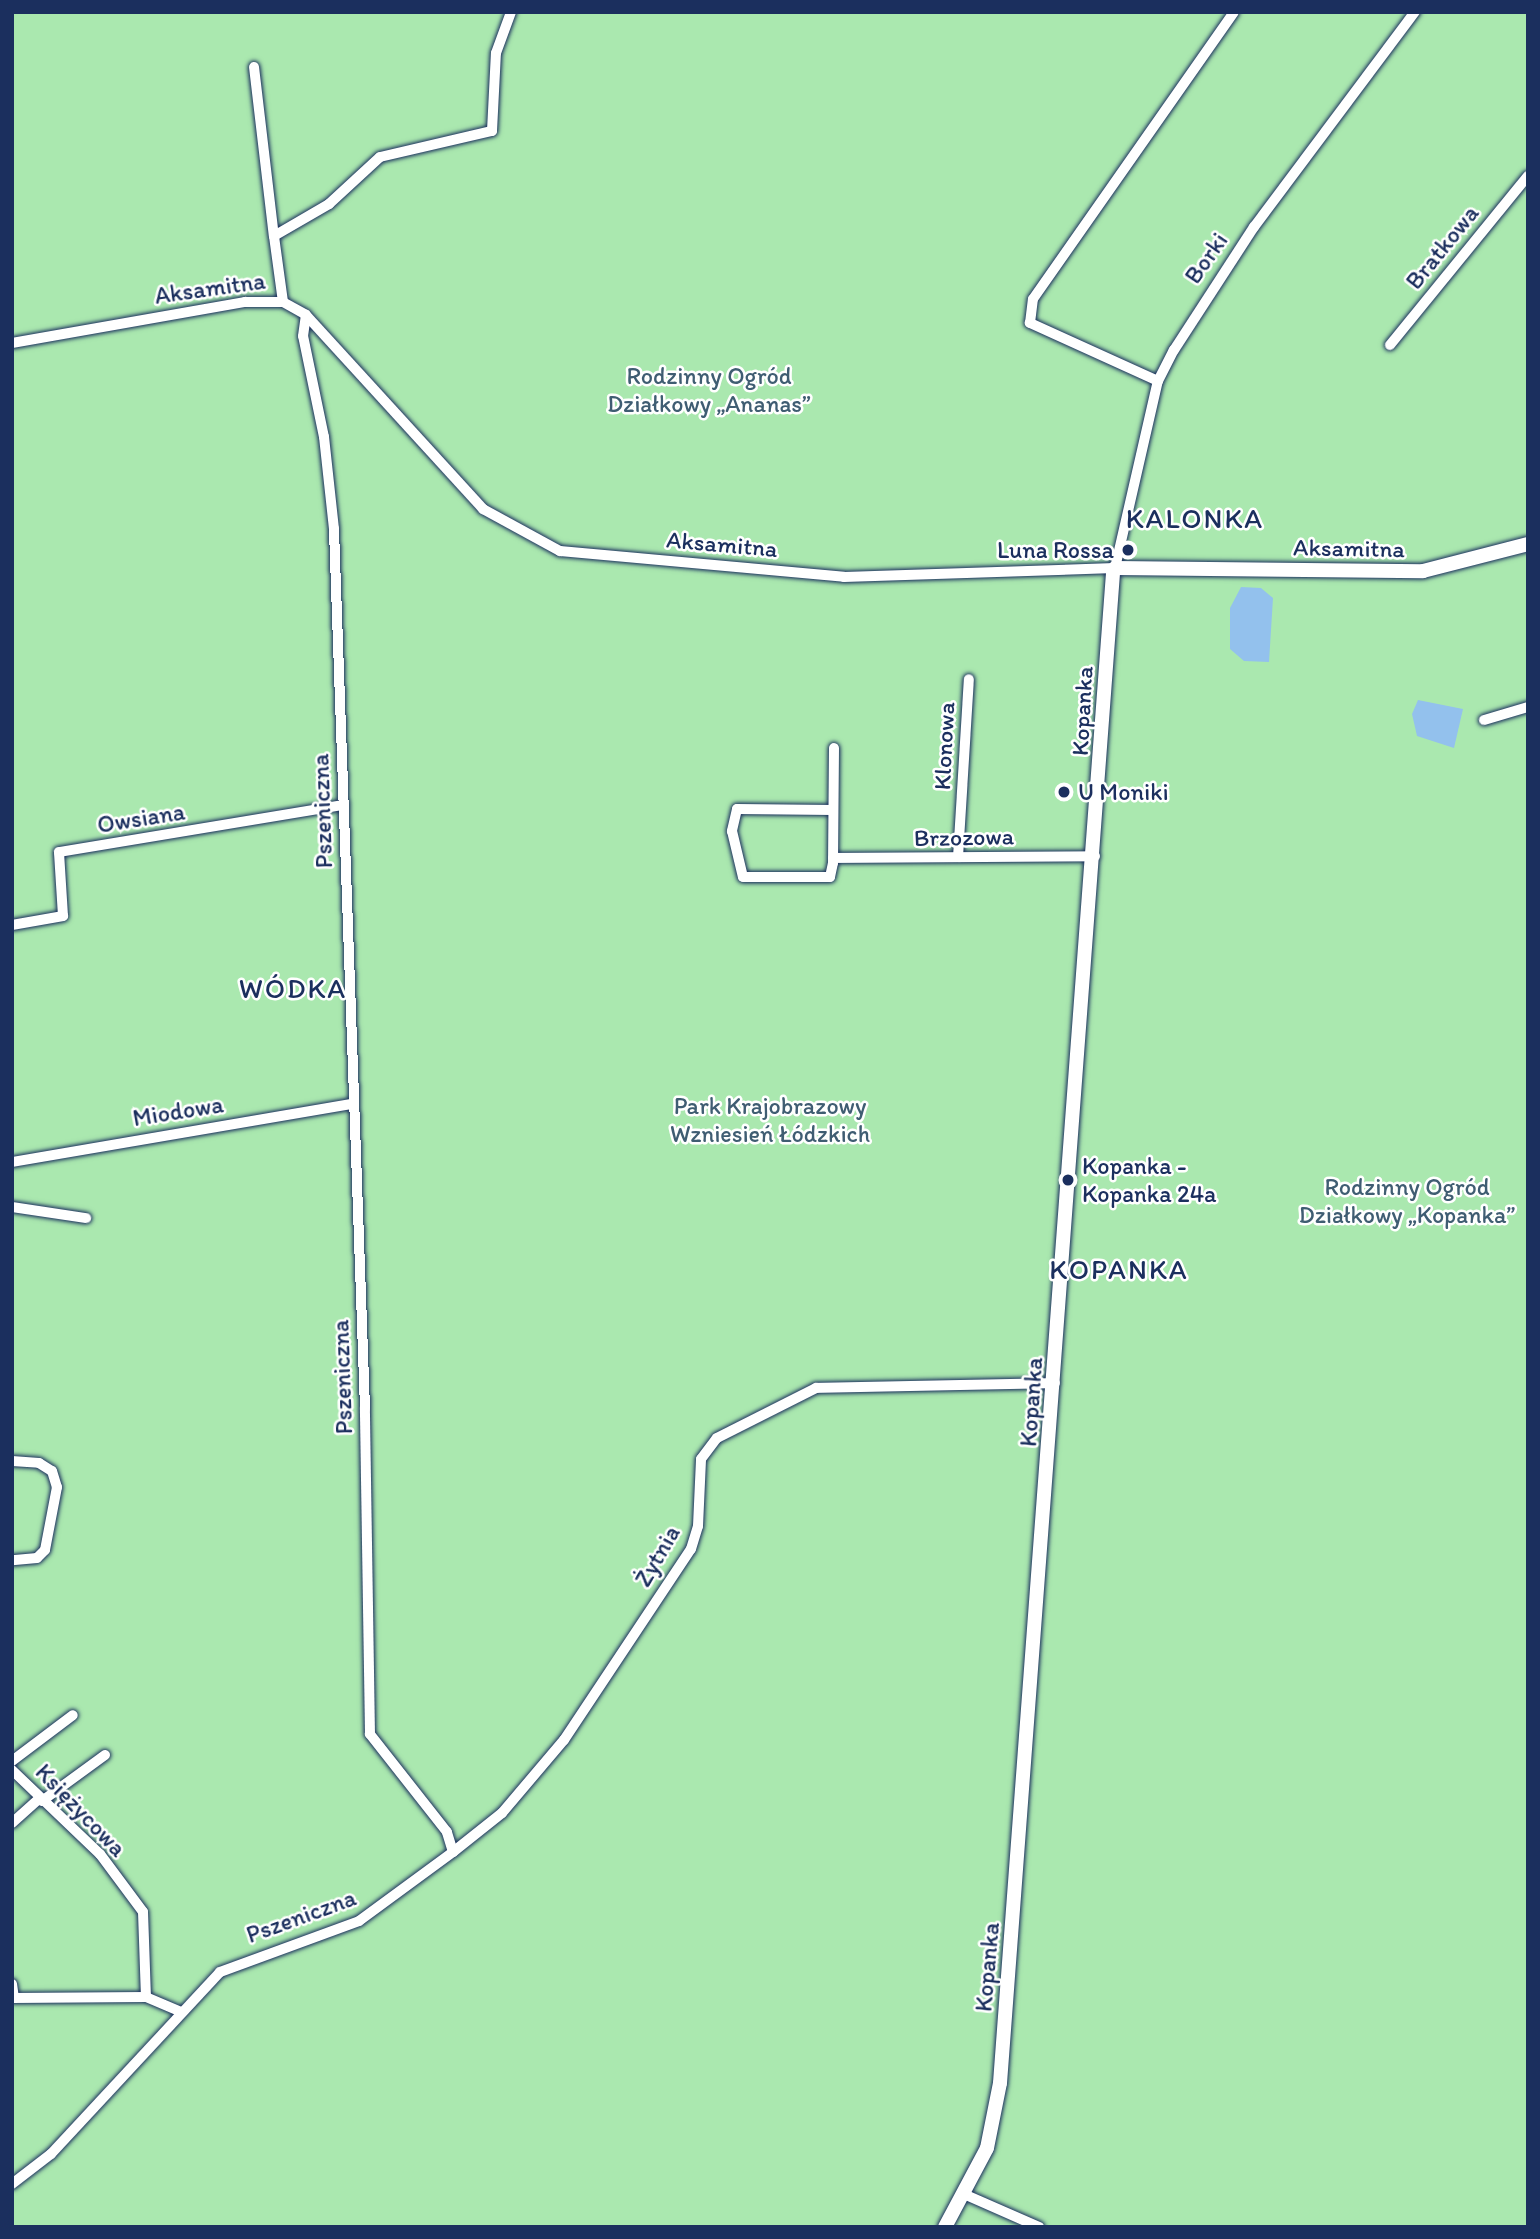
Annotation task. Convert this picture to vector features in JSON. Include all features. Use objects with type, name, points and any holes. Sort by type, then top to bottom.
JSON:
[{"type":"street","points":[[274,236],[329,204],[380,156],[492,131],[496,53],[511,12]]},
{"type":"street","points":[[1158,381],[1030,323],[1033,299],[1234,12]]},
{"type":"street","name":"Borki","points":[[1115,568],[1158,381],[1214,283],[1415,12]]},
{"type":"street","points":[[254,67],[284,302]]},
{"type":"street","name":"Bratkowa","points":[[1390,345],[1528,176]]},
{"type":"street","name":"Aksamitna","points":[[12,343],[244,302],[284,302],[306,315],[483,509],[553,549],[844,577],[1115,568],[1423,571],[1528,544]]},
{"type":"street","name":"Pszeniczna","points":[[14,2180],[51,2154],[220,1972],[359,1921],[453,1852],[447,1832],[370,1734],[365,1409],[352,1104],[334,515],[303,336],[306,315]]},
{"type":"street","name":"Kopanka","points":[[945,2227],[966,2195],[987,2148],[1000,2083],[1096,856],[1115,568]]},
{"type":"street","name":"Klonowa","points":[[958,857],[969,679]]},
{"type":"street","points":[[1484,720],[1528,707]]},
{"type":"street","points":[[833,810],[747,808],[731,816],[743,877],[830,877],[833,858],[834,748]]},
{"type":"street","name":"Owsiana","points":[[12,925],[63,916],[59,852],[343,806]]},
{"type":"street","name":"Brzozowa","points":[[833,858],[1096,856]]},
{"type":"street","name":"Miodowa","points":[[12,1162],[352,1104]]},
{"type":"street","points":[[12,1207],[86,1218]]},
{"type":"street","name":"Żytnia","points":[[453,1852],[502,1813],[564,1740],[691,1549],[698,1526],[701,1460],[717,1438],[816,1388],[1055,1383]]},
{"type":"street","points":[[12,1461],[39,1463],[52,1471],[57,1487],[45,1550],[37,1558],[12,1560]]},
{"type":"street","points":[[12,1762],[73,1715]]},
{"type":"street","points":[[12,1823],[105,1755]]},
{"type":"street","name":"Księżycowa","points":[[12,1770],[100,1854],[143,1912],[146,1997]]},
{"type":"street","points":[[12,1984],[13,1998],[146,1997],[181,2012]]},
{"type":"street","points":[[966,2195],[1039,2227]]},
{"type":"green space","name":"Park Krajobrazowy Wzniesień Łódzkich","points":[[12,12],[1528,12],[1528,2227],[12,2227]]},
{"type":"water","points":[[1241,587],[1261,588],[1273,598],[1269,662],[1244,661],[1230,649],[1230,608]]},
{"type":"water","points":[[1418,700],[1463,709],[1454,748],[1417,736],[1412,714]]},
{"type":"place","name":"Luna Rossa","points":[[1128,550]]},
{"type":"place","name":"U Moniki","points":[[1064,792]]},
{"type":"place","name":"Kopanka - Kopanka 24a","points":[[1068,1180]]},
{"type":"district","name":"KALONKA","points":[[1195,518]]},
{"type":"district","name":"WÓDKA","points":[[293,988]]},
{"type":"district","name":"KOPANKA","points":[[1119,1269]]},
{"type":"park label","name":"Rodzinny Ogród Działkowy „Ananas”","points":[[709,390]]},
{"type":"park label","name":"Rodzinny Ogród Działkowy „Kopanka”","points":[[1407,1201]]}]
